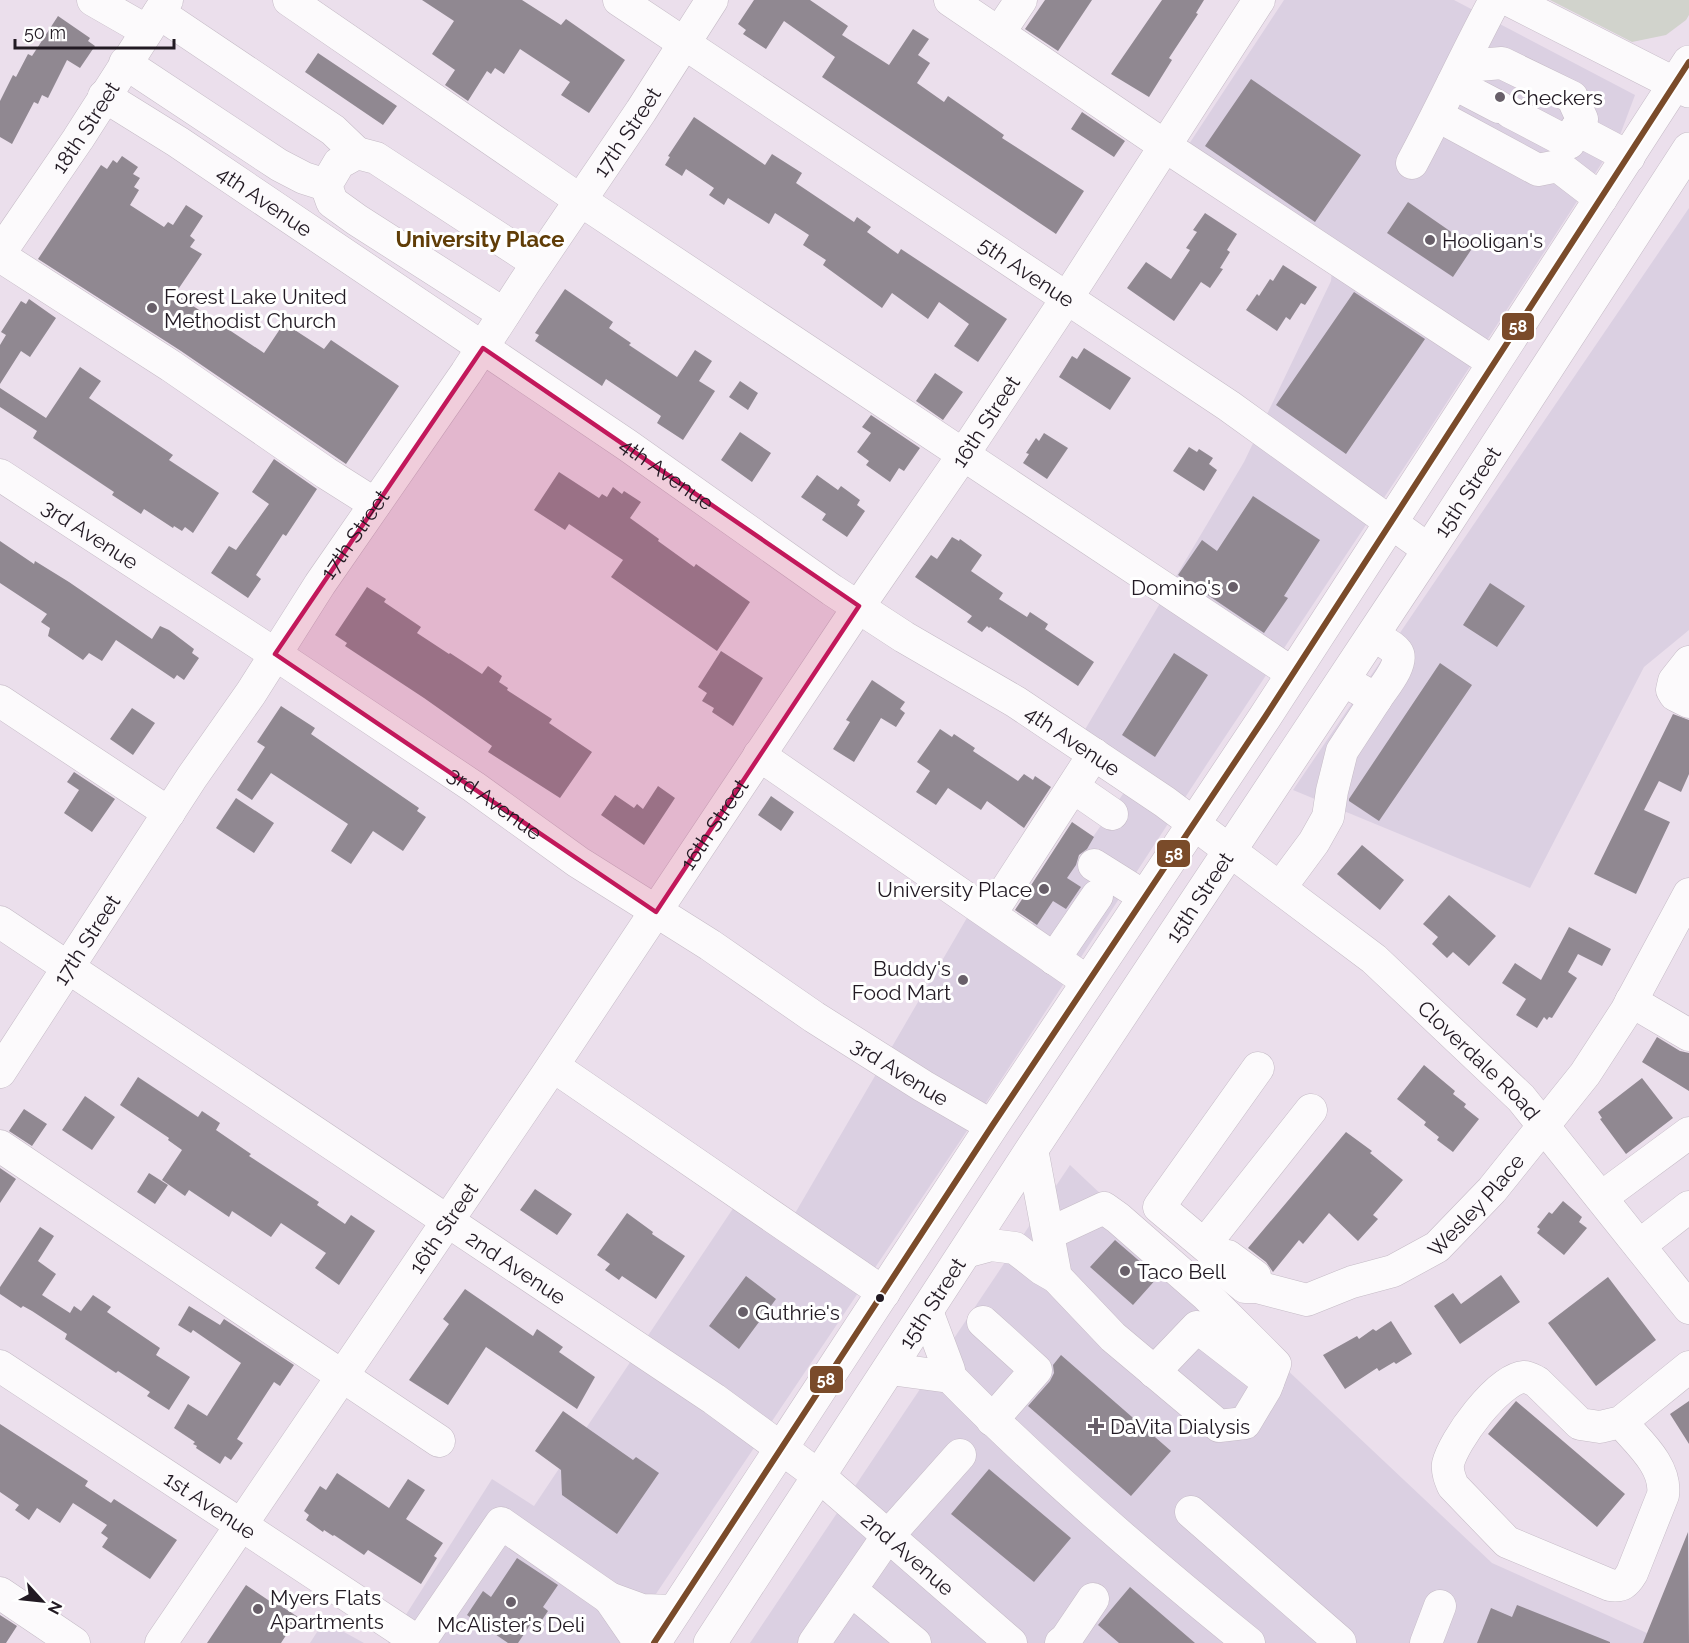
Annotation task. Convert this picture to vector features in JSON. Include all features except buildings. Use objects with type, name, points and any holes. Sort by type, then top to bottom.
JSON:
[{"type":"main road","points":[[654,1643],[992,1126],[1195,823],[1601,199],[1685,79],[1510,0]]},
{"type":"main road","name":"15th Street","points":[[710,1643],[1032,1149],[1430,550],[1689,149]]},
{"type":"street","points":[[93,0],[158,15],[333,130],[357,153],[376,158],[537,263]]},
{"type":"street","points":[[289,0],[580,200],[1292,673]]},
{"type":"street","name":"5th Avenue","points":[[619,0],[1229,406],[1430,550]]},
{"type":"street","name":"17th Street","points":[[0,1072],[320,584],[483,348],[712,0]]},
{"type":"street","points":[[950,0],[1165,146],[1494,363]]},
{"type":"street","points":[[999,33],[1021,0]]},
{"type":"street","name":"16th Street","points":[[161,1643],[553,1066],[759,755],[963,455],[1259,0]]},
{"type":"street","points":[[1412,163],[1465,69],[1495,0]]},
{"type":"street","name":"18th Street","points":[[0,255],[158,15]]},
{"type":"street","points":[[125,63],[279,165],[304,178],[326,185]]},
{"type":"street","points":[[1465,69],[1502,63],[1572,97],[1571,139],[1601,199]]},
{"type":"street","points":[[1465,69],[1511,97],[1571,139],[1629,157]]},
{"type":"street","name":"4th Avenue","points":[[104,96],[178,142],[627,445],[832,590],[904,637],[1016,702],[1195,823],[1231,850]]},
{"type":"street","points":[[1438,116],[1538,170],[1571,139]]},
{"type":"street","points":[[326,185],[339,163],[357,153]]},
{"type":"street","points":[[326,185],[332,202],[504,314]]},
{"type":"street","points":[[0,255],[171,366],[375,504]]},
{"type":"street","name":"3rd Avenue","points":[[0,475],[474,787],[578,862],[710,945],[854,1042],[992,1126]]},
{"type":"street","points":[[1280,888],[1314,842],[1328,817],[1342,751],[1398,665],[1399,657],[1396,651],[1373,636]]},
{"type":"street","points":[[1689,662],[1674,681],[1672,690],[1675,695],[1689,702]]},
{"type":"street","points":[[1344,679],[1376,699]]},
{"type":"street","points":[[0,701],[169,813]]},
{"type":"street","points":[[997,904],[1094,754]]},
{"type":"street","points":[[759,755],[1088,982]]},
{"type":"street","points":[[1073,787],[1112,814]]},
{"type":"street","name":"Cloverdale Road","points":[[1231,850],[1374,959],[1521,1098],[1689,1308]]},
{"type":"street","points":[[1094,865],[1145,897]]},
{"type":"street","name":"Wesley Place","points":[[1210,1249],[1228,1256],[1255,1276],[1257,1287],[1307,1300],[1352,1282],[1393,1271],[1437,1247],[1492,1191],[1585,1074],[1635,995],[1689,894]]},
{"type":"street","points":[[1054,959],[1089,908],[1115,943]]},
{"type":"street","name":"2nd Avenue","points":[[0,922],[714,1399],[819,1476],[1011,1643]]},
{"type":"street","points":[[1635,995],[1689,1017]]},
{"type":"street","points":[[1635,995],[1689,1035]]},
{"type":"street","points":[[553,1066],[884,1293]]},
{"type":"street","points":[[1258,1068],[1159,1208],[1210,1249],[1311,1110]]},
{"type":"street","points":[[1602,1197],[1689,1133]]},
{"type":"street","points":[[0,1146],[440,1441]]},
{"type":"street","points":[[1032,1149],[1056,1277]]},
{"type":"street","points":[[1640,1245],[1689,1207]]},
{"type":"street","points":[[965,1252],[992,1245],[1015,1248],[1056,1277],[1113,1338],[1219,1425],[1245,1424],[1275,1364],[1206,1295],[1104,1208],[1048,1234]]},
{"type":"street","points":[[927,1311],[950,1377],[992,1420],[1137,1552],[1249,1643]]},
{"type":"street","points":[[983,1322],[1036,1370],[992,1420]]},
{"type":"street","points":[[1154,1372],[1197,1327],[1268,1382]]},
{"type":"street","name":"1st Avenue","points":[[0,1366],[419,1643]]},
{"type":"street","points":[[1621,1422],[1650,1456],[1661,1473],[1664,1495],[1632,1573],[1626,1583],[1619,1587],[1507,1542],[1453,1486],[1449,1476],[1448,1466],[1454,1447],[1468,1426],[1497,1391],[1519,1378],[1530,1378],[1537,1382],[1580,1424],[1600,1427],[1621,1422],[1689,1367]]},
{"type":"street","points":[[890,1369],[950,1377]]},
{"type":"street","points":[[814,1643],[887,1537],[960,1455]]},
{"type":"street","points":[[1191,1512],[1339,1643]]},
{"type":"street","points":[[419,1643],[501,1523],[609,1598],[642,1610],[675,1611]]},
{"type":"street","points":[[851,1590],[915,1643]]},
{"type":"street","points":[[0,1593],[74,1643]]},
{"type":"street","points":[[609,1598],[640,1643]]},
{"type":"street","points":[[1066,1642],[1093,1599]]},
{"type":"street","points":[[1426,1643],[1440,1606]]},
{"type":"highlighted area","points":[[483,348],[859,606],[656,912],[275,654]]},
{"type":"shaded area","points":[[1284,0],[1454,0],[1635,95],[1620,135],[1425,436],[993,1092],[623,1643],[388,1643],[492,1479],[534,1506],[734,1207],[783,1234],[975,904],[1023,937],[1132,781],[1077,743],[1244,462],[1331,281],[1335,241],[1189,144]]},
{"type":"shaded area","points":[[1550,0],[1689,0],[1689,15],[1686,20],[1666,35],[1632,42]]},
{"type":"shaded area","points":[[1689,208],[1689,630],[1644,667],[1530,888],[1293,790]]},
{"type":"shaded area","points":[[1070,1165],[1492,1563],[1669,1643],[750,1643]]},
{"type":"shaded area","points":[[324,1621],[364,1643],[310,1643]]},
{"type":"transit line","name":"58","points":[[654,1643],[992,1126],[1265,717],[1689,62]]},
{"type":"place","name":"Checkers","points":[[1500,97]]},
{"type":"place","name":"Hooligan's","points":[[1430,240]]},
{"type":"place","name":"Forest Lake United Methodist Church","points":[[152,308]]},
{"type":"place","name":"Domino's","points":[[1233,587]]},
{"type":"place","name":"University Place","points":[[1044,889]]},
{"type":"place","name":"Buddy's Food Mart","points":[[963,980]]},
{"type":"place","name":"Taco Bell","points":[[1125,1271]]},
{"type":"place","name":"Guthrie's","points":[[743,1312]]},
{"type":"place","name":"DaVita Dialysis","points":[[1096,1426]]},
{"type":"place","name":"McAlister's Deli","points":[[511,1602]]},
{"type":"place","name":"Myers Flats Apartments","points":[[258,1609]]},
{"type":"district","name":"University Place","points":[[480,239]]}]
